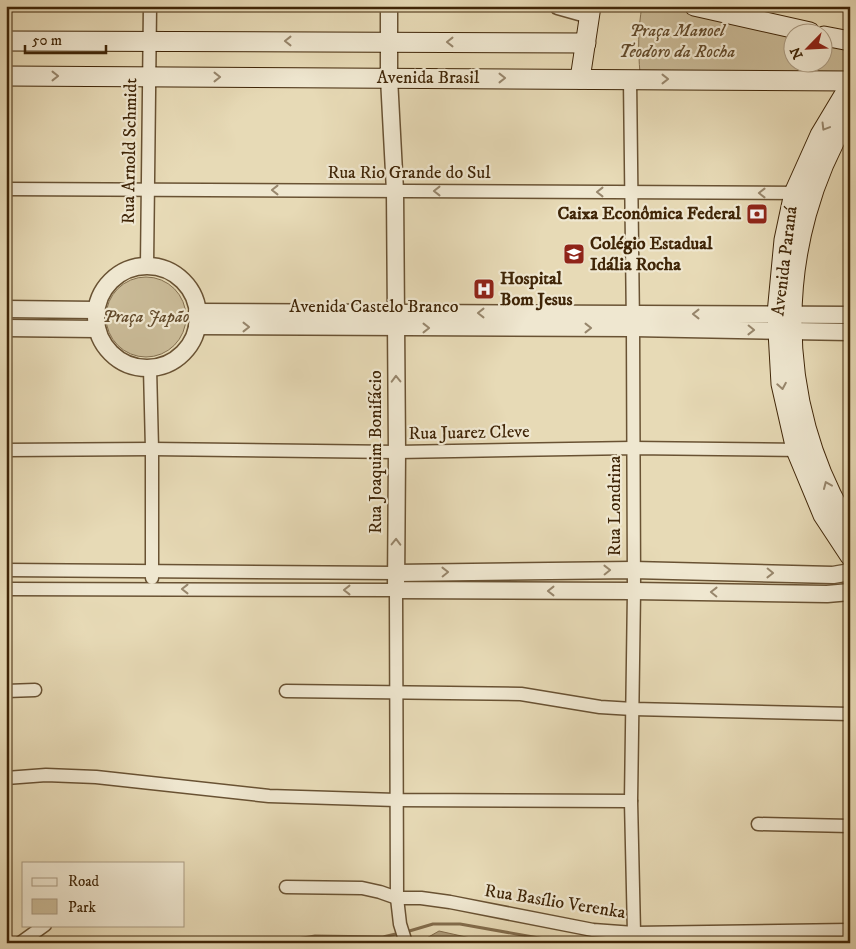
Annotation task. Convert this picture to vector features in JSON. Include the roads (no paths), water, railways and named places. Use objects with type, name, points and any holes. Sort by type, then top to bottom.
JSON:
[{"type":"main road","points":[[694,6],[784,26]]},
{"type":"main road","points":[[580,79],[590,11]]},
{"type":"main road","points":[[834,38],[850,42]]},
{"type":"main road","name":"Avenida Brasil","points":[[6,41],[586,44]]},
{"type":"main road","name":"Avenida Brasil","points":[[6,76],[850,81]]},
{"type":"main road","name":"Avenida Paraná","points":[[850,85],[820,135],[802,194],[801,231],[784,323],[796,388],[804,450],[823,515],[850,556]]},
{"type":"main road","name":"Avenida Paraná","points":[[802,194],[850,114]]},
{"type":"main road","name":"Avenida Paraná","points":[[804,450],[850,528]]},
{"type":"street","name":"Rua Arnold Schmidt","points":[[146,266],[150,6]]},
{"type":"street","name":"Rua Joaquim Bonifácio","points":[[389,6],[389,78],[394,191],[397,452],[397,898],[400,924],[406,943]]},
{"type":"street","points":[[563,7],[590,11]]},
{"type":"street","name":"Rua Londrina","points":[[630,79],[634,591],[631,801],[634,933]]},
{"type":"street","name":"Rua Rio Grande do Sul","points":[[6,189],[802,194]]},
{"type":"street","points":[[146,266],[161,268],[174,274],[186,285],[194,297],[197,319],[193,340],[185,352],[174,361],[160,367],[150,368],[130,366],[115,358],[103,345],[97,329],[96,310],[100,296],[113,279],[132,268],[146,266]]},
{"type":"street","points":[[6,309],[96,310]]},
{"type":"street","name":"Avenida Castelo Branco","points":[[784,323],[850,315]]},
{"type":"street","name":"Avenida Castelo Branco","points":[[197,319],[784,323],[850,332]]},
{"type":"street","points":[[6,328],[97,329]]},
{"type":"street","points":[[150,368],[152,588]]},
{"type":"street","name":"Rua Juarez Cleve","points":[[6,450],[152,449],[397,452],[632,448],[804,450]]},
{"type":"street","points":[[6,570],[396,573],[633,570],[832,575],[850,572]]},
{"type":"street","points":[[6,589],[152,588],[827,594],[850,592]]},
{"type":"street","points":[[6,691],[36,690]]},
{"type":"street","points":[[286,691],[521,694],[600,707],[850,714]]},
{"type":"street","points":[[6,778],[46,775],[96,777],[269,796],[396,800],[631,801]]},
{"type":"street","points":[[758,824],[850,826]]},
{"type":"street","name":"Rua Basílio Verenka","points":[[286,887],[362,888],[397,898],[450,902],[594,930],[634,933],[850,930]]},
{"type":"street","points":[[20,943],[44,926]]},
{"type":"waterway","points":[[406,932],[433,924],[460,924],[567,943]]},
{"type":"waterway","points":[[274,943],[315,936],[383,937],[400,933]]},
{"type":"place","name":"Caixa Econômica Federal","points":[[757,214]]},
{"type":"place","name":"Colégio Estadual Idália Rocha","points":[[574,254]]},
{"type":"place","name":"Hospital Bom Jesus","points":[[484,289]]},
{"type":"park label","name":"Praça Manoel Teodoro da Rocha","points":[[677,41]]},
{"type":"park label","name":"Praça Japão","points":[[146,317]]}]
